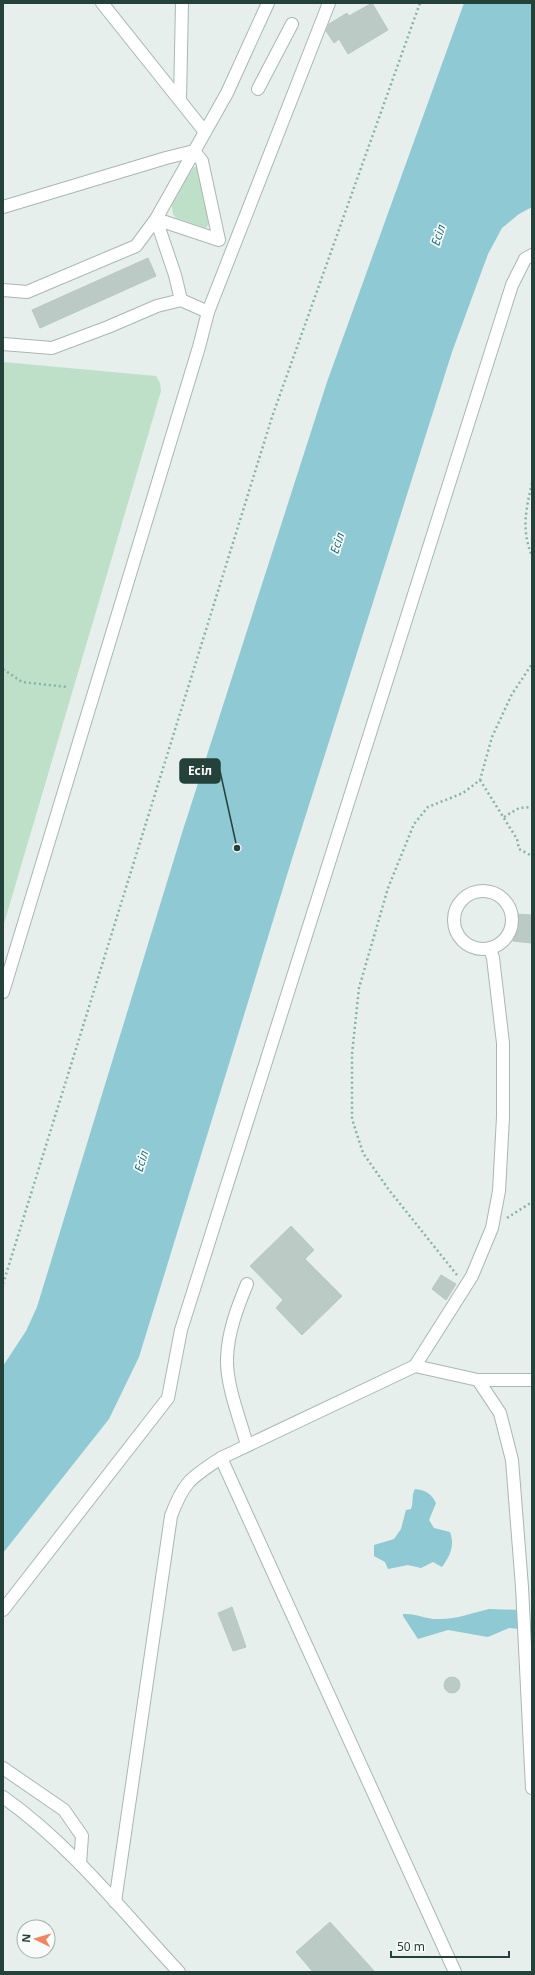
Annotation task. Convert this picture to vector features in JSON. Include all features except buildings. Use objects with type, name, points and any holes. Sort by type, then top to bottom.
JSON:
[{"type":"street","points":[[102,3],[205,132]]},
{"type":"street","points":[[180,100],[182,3]]},
{"type":"street","points":[[3,290],[27,292],[136,246],[156,219],[227,93],[268,3]]},
{"type":"street","points":[[3,992],[199,347],[208,312],[329,3]]},
{"type":"street","points":[[258,89],[292,24]]},
{"type":"street","points":[[3,207],[194,151]]},
{"type":"street","points":[[156,219],[220,240],[202,161],[194,151]]},
{"type":"street","points":[[156,219],[175,275],[180,300]]},
{"type":"street","points":[[3,1610],[168,1398],[181,1330],[509,293],[525,259],[532,254]]},
{"type":"street","points":[[3,344],[52,348],[108,327],[156,306],[180,300],[208,312]]},
{"type":"street","points":[[485,890],[491,892],[501,896],[511,909],[512,926],[504,941],[490,949],[473,948],[459,938],[453,922],[457,905],[469,893],[485,890]]},
{"type":"street","points":[[115,1902],[171,1516],[180,1492],[194,1475],[221,1458],[415,1366],[472,1276],[492,1228],[499,1183],[503,1117],[503,1043],[493,958],[490,949]]},
{"type":"street","points":[[246,1445],[231,1389],[227,1359],[235,1313],[247,1284]]},
{"type":"street","points":[[415,1366],[478,1380],[532,1380]]},
{"type":"street","points":[[478,1380],[500,1413],[512,1460],[522,1587],[532,1788]]},
{"type":"street","points":[[221,1458],[455,1972]]},
{"type":"street","points":[[3,1768],[64,1810],[82,1836],[80,1864]]},
{"type":"street","points":[[3,1798],[31,1817],[80,1864],[179,1972]]},
{"type":"path","points":[[3,1284],[272,417],[420,3]]},
{"type":"path","points":[[532,483],[524,518],[527,545],[532,556]]},
{"type":"path","points":[[466,1286],[389,1190],[363,1152],[352,1119],[352,1054],[358,988],[388,888],[414,824],[428,807],[463,793],[480,780],[492,737],[512,694],[532,664]]},
{"type":"path","points":[[3,669],[22,682],[67,687]]},
{"type":"path","points":[[480,780],[504,816],[517,840],[520,849],[532,856]]},
{"type":"path","points":[[504,816],[519,808],[532,807]]},
{"type":"path","points":[[492,1228],[532,1202]]},
{"type":"green space","points":[[194,167],[197,167],[209,223],[206,228],[176,218],[173,214],[171,201]]},
{"type":"green space","points":[[3,362],[156,376],[160,383],[161,391],[3,927]]},
{"type":"water","points":[[464,3],[532,3],[532,207],[519,214],[502,228],[488,254],[452,352],[291,862],[139,1357],[109,1419],[3,1553],[3,1366],[26,1331],[37,1307],[182,833],[327,382]]},
{"type":"water","points":[[415,1489],[422,1490],[427,1493],[436,1503],[429,1520],[434,1528],[450,1532],[452,1542],[451,1551],[442,1567],[433,1562],[421,1568],[408,1565],[388,1569],[385,1562],[374,1556],[374,1545],[394,1539],[401,1529],[406,1510],[411,1509]]},
{"type":"water","points":[[489,1609],[521,1610],[521,1629],[509,1628],[488,1637],[448,1630],[418,1639],[403,1616],[403,1614],[407,1614],[433,1619],[443,1619]]},
{"type":"place","name":"Есіл","points":[[237,848]]}]
